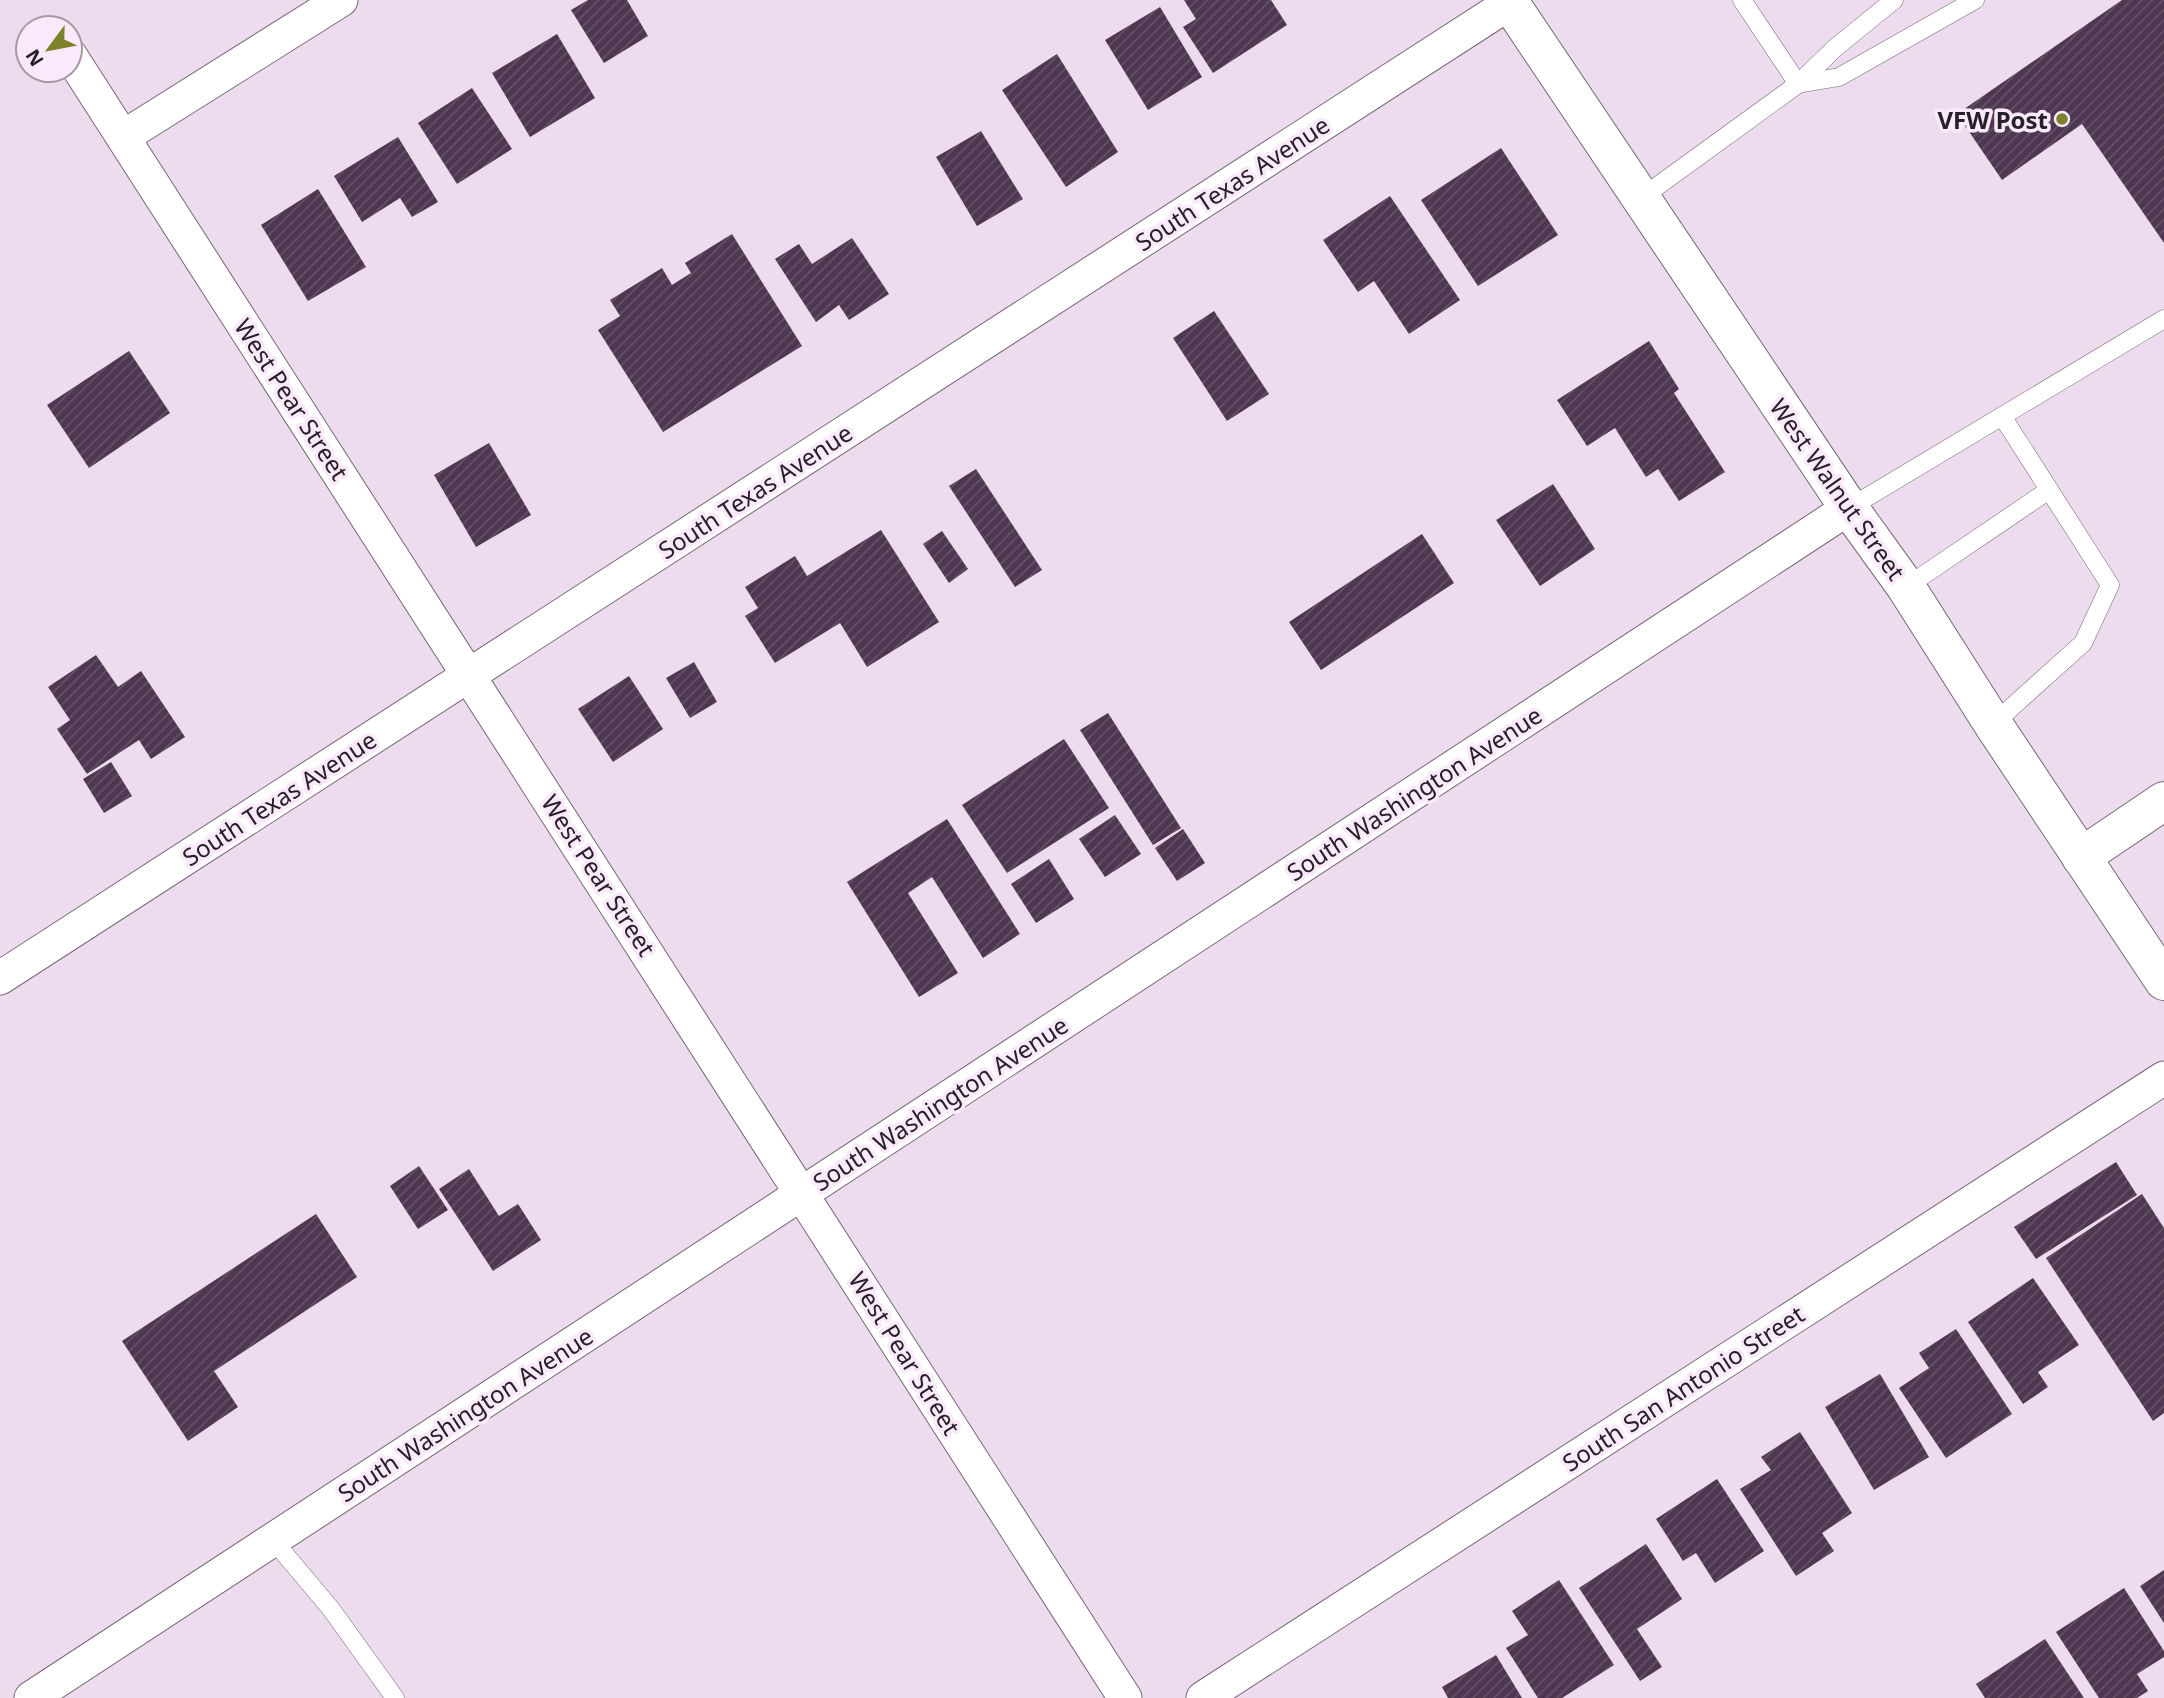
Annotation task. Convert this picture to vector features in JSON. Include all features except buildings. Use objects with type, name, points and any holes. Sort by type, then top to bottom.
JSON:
[{"type":"street","points":[[123,138],[341,0]]},
{"type":"street","name":"West Walnut Street","points":[[1509,2],[1849,509],[1906,587],[1993,724],[2164,981]]},
{"type":"street","name":"South Texas Avenue","points":[[0,978],[1509,2]]},
{"type":"street","name":"West Pear Street","points":[[84,77],[1125,1698]]},
{"type":"street","name":"South Washington Avenue","points":[[31,1698],[1849,509]]},
{"type":"street","points":[[2081,857],[2164,801]]},
{"type":"street","name":"South San Antonio Street","points":[[1203,1698],[2164,1078]]},
{"type":"lane","points":[[1742,0],[1798,84]]},
{"type":"lane","points":[[1641,198],[1798,84],[1835,48],[1894,0]]},
{"type":"lane","points":[[1798,84],[1839,77],[1975,0]]},
{"type":"lane","points":[[1849,509],[2164,318]]},
{"type":"lane","points":[[1993,724],[2083,643],[2110,585],[2003,416]]},
{"type":"lane","points":[[1906,587],[2049,490]]},
{"type":"lane","points":[[273,1540],[331,1609],[396,1698]]},
{"type":"place","name":"VFW Post","points":[[2062,119]]}]
